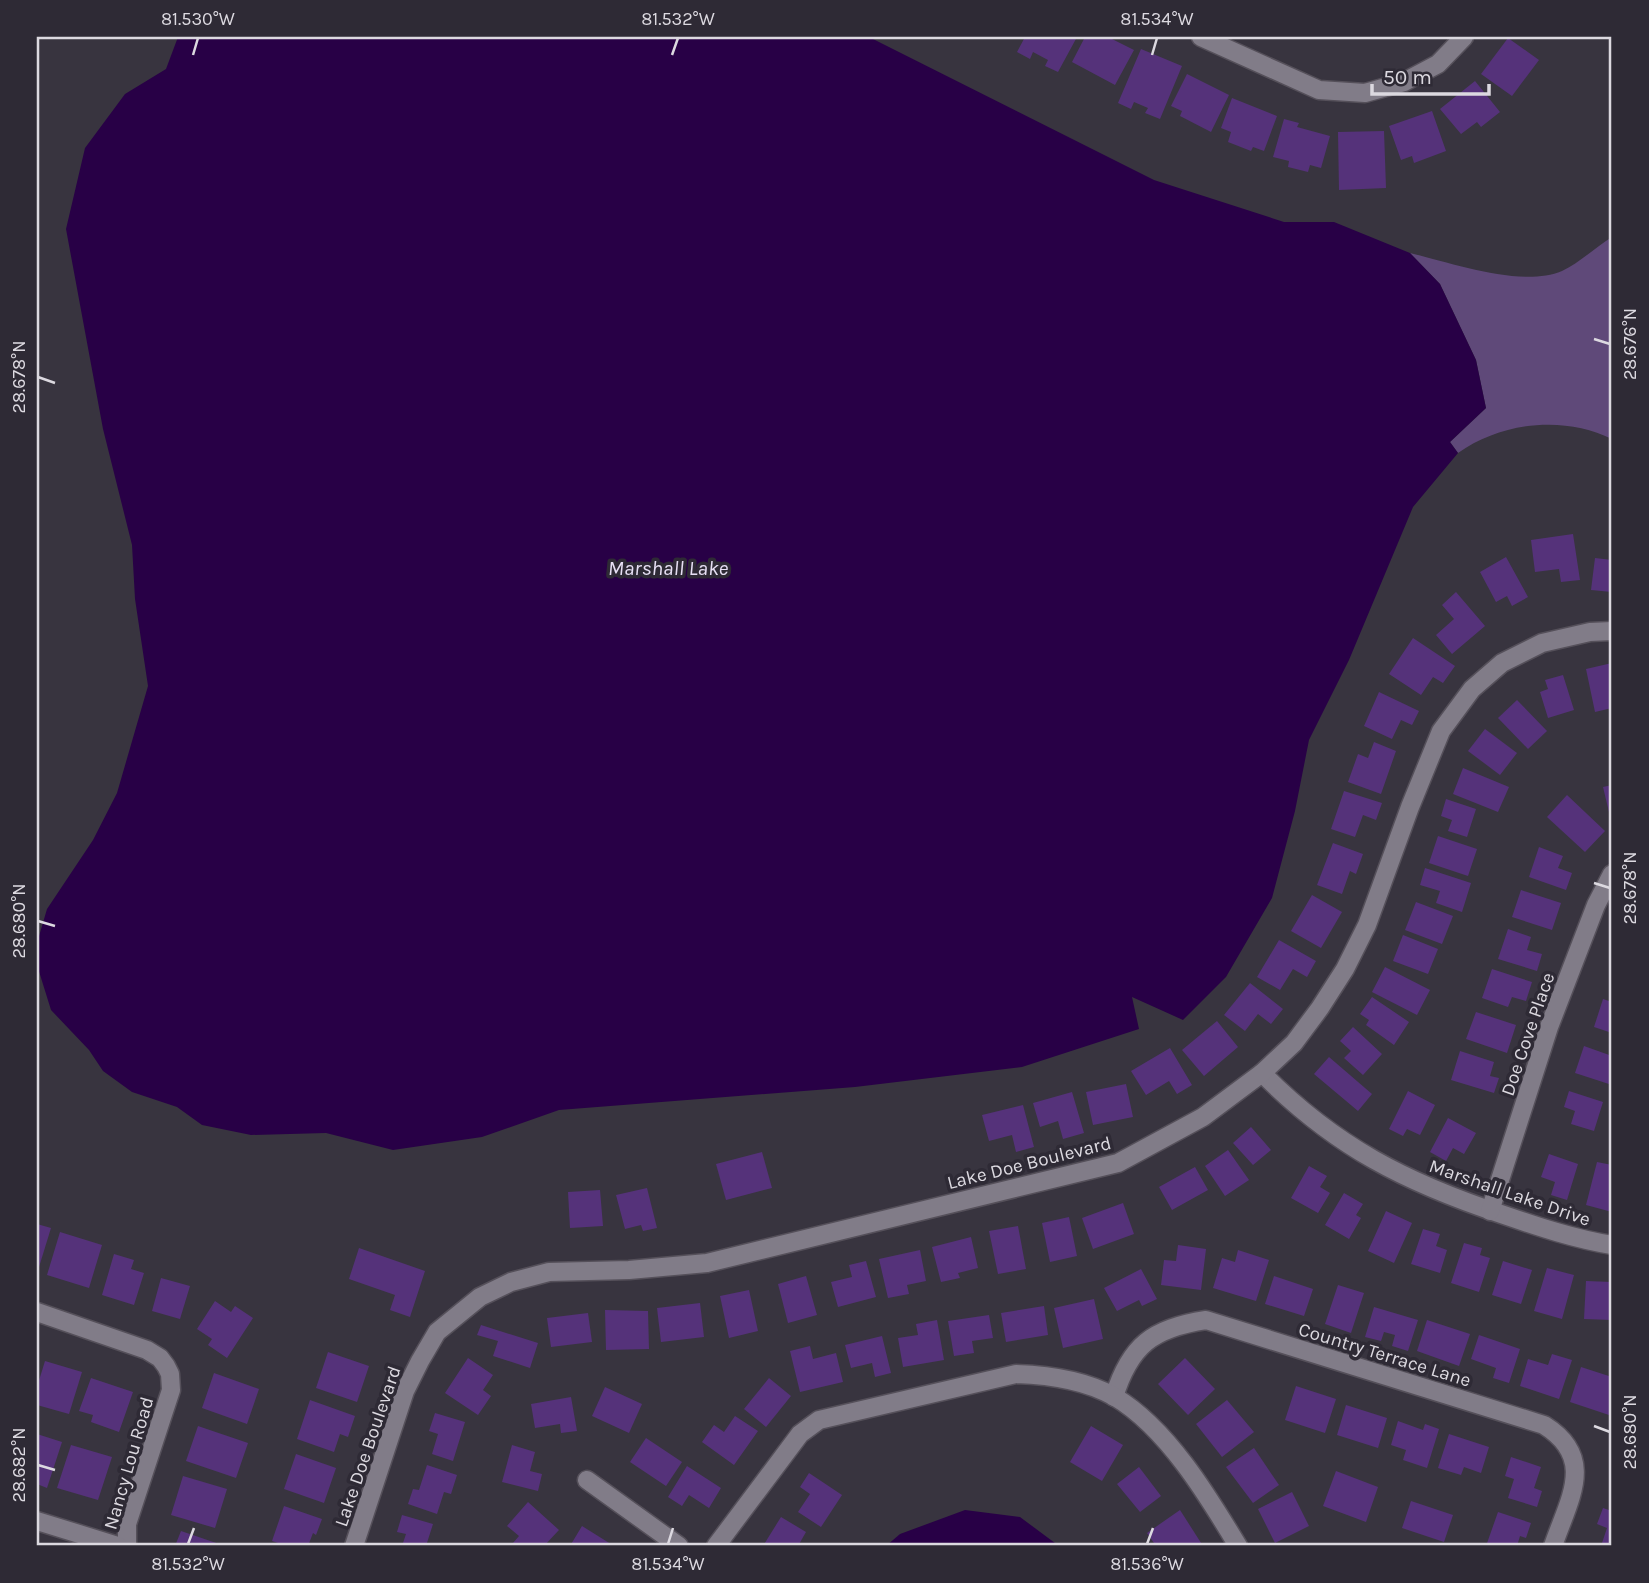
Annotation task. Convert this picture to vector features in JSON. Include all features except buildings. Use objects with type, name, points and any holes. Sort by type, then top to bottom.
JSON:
[{"type":"street","points":[[1201,37],[1320,89],[1365,93],[1404,82],[1438,64],[1464,37]]},
{"type":"street","name":"Lake Doe Boulevard","points":[[354,1546],[405,1391],[420,1361],[437,1332],[480,1297],[511,1282],[548,1272],[629,1270],[708,1262],[1118,1163],[1203,1117],[1262,1073],[1294,1043],[1320,1008],[1367,925],[1441,731],[1472,689],[1502,663],[1542,643],[1590,632],[1612,631]]},
{"type":"street","name":"Doe Cove Place","points":[[1490,1211],[1549,1027],[1596,905],[1612,874]]},
{"type":"street","name":"Marshall Lake Drive","points":[[1262,1073],[1304,1114],[1362,1154],[1434,1191],[1585,1240],[1612,1245]]},
{"type":"street","name":"Nancy Lou Road","points":[[37,1312],[147,1350],[160,1359],[170,1374],[169,1400],[127,1524],[127,1546]]},
{"type":"street","name":"Country Terrace Lane","points":[[1114,1397],[1131,1356],[1147,1340],[1164,1329],[1206,1320],[1544,1426],[1568,1445],[1574,1460],[1576,1478],[1553,1546]]},
{"type":"street","points":[[716,1546],[800,1434],[820,1420],[1016,1374],[1083,1385],[1114,1397],[1136,1413],[1176,1455],[1197,1482],[1238,1546]]},
{"type":"street","points":[[587,1480],[679,1546]]},
{"type":"street","points":[[37,1521],[118,1546]]},
{"type":"shaded area","points":[[1612,237],[1612,439],[1574,427],[1534,425],[1494,434],[1458,453],[1450,442],[1486,408],[1476,360],[1440,284],[1410,253],[1486,272],[1527,277],[1545,276],[1568,268]]},
{"type":"water","name":"Marshall Lake","points":[[178,37],[869,37],[1154,180],[1284,222],[1334,222],[1410,253],[1440,284],[1476,360],[1486,408],[1450,442],[1458,453],[1413,507],[1349,660],[1309,740],[1295,811],[1272,898],[1226,977],[1183,1020],[1132,997],[1139,1029],[1022,1067],[855,1087],[559,1110],[482,1137],[393,1150],[326,1133],[251,1135],[202,1125],[177,1107],[132,1092],[103,1071],[89,1050],[51,1010],[37,965],[37,943],[47,909],[93,840],[117,793],[148,686],[135,599],[132,545],[103,429],[66,229],[85,148],[125,94],[166,69]]},
{"type":"water","points":[[965,1510],[1020,1517],[1059,1546],[886,1546],[900,1534]]}]
